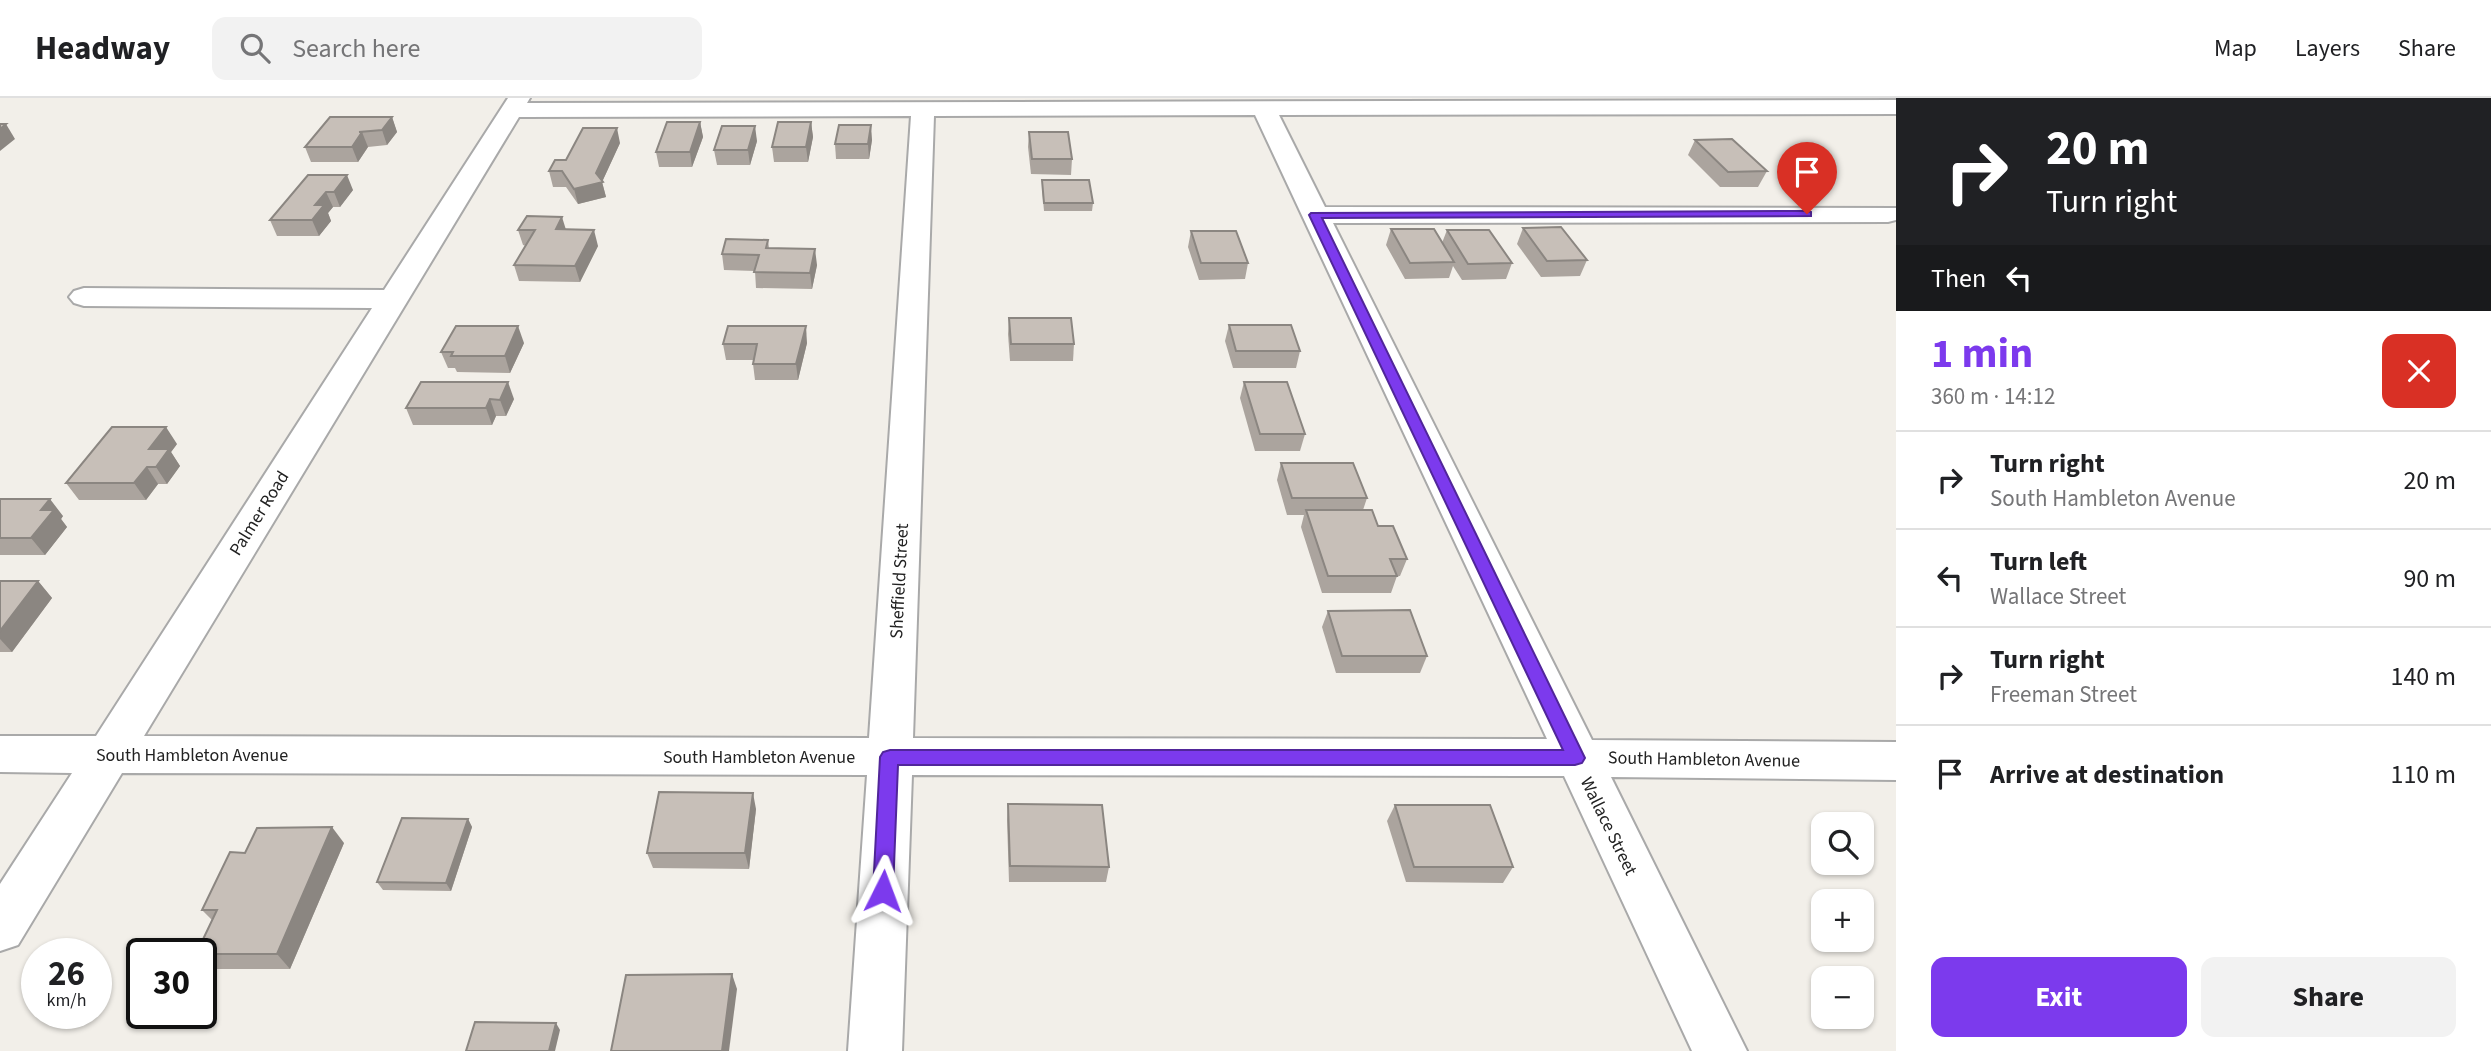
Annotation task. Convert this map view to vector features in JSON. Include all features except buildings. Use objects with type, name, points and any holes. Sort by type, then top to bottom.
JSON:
[{"type":"street","points":[[515,104],[923,110],[1896,107]]},
{"type":"street","name":"Palmer Road","points":[[0,928],[515,104]]},
{"type":"street","name":"Wallace Street","points":[[1264,109],[1575,758],[1720,1051]]},
{"type":"street","name":"Sheffield Street","points":[[874,1051],[923,110]]},
{"type":"street","points":[[1315,215],[1888,214]]},
{"type":"street","points":[[84,297],[393,299]]},
{"type":"street","name":"South Hambleton Avenue","points":[[0,754],[1896,761]]},
{"type":"route","points":[[883,891],[890,757],[1575,758],[1315,215],[1807,214]]}]
